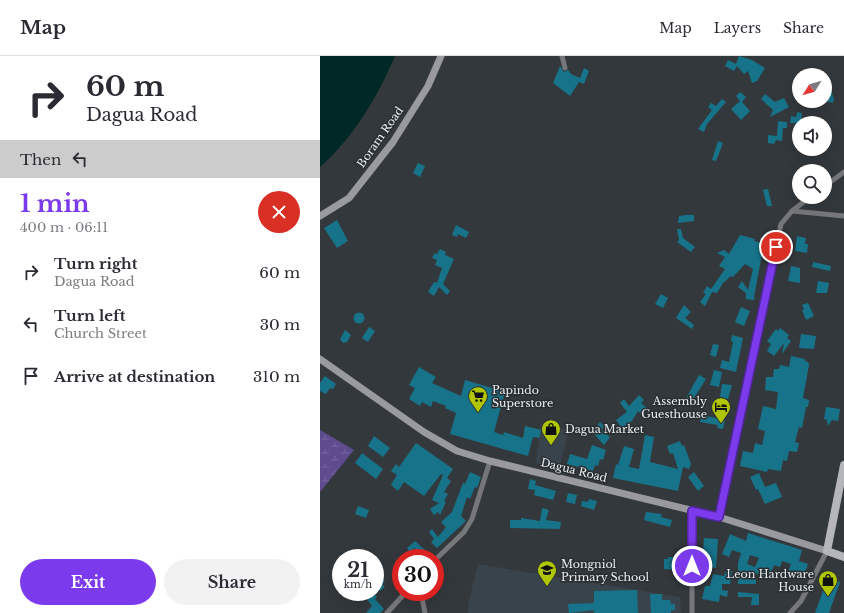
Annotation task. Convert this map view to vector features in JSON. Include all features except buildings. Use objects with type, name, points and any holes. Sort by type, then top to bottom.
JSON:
[{"type":"main road","points":[[827,551],[844,465]]},
{"type":"main road","name":"Dagua Road","points":[[827,551],[844,557]]},
{"type":"street","name":"Boram Road","points":[[320,216],[349,198],[393,142],[428,86],[441,56]]},
{"type":"street","points":[[562,56],[565,68]]},
{"type":"street","points":[[832,181],[844,172]]},
{"type":"street","points":[[719,517],[781,224],[792,211],[801,204]]},
{"type":"street","points":[[792,211],[844,216]]},
{"type":"street","name":"Dagua Road","points":[[320,359],[424,432],[457,451],[490,461],[719,517],[827,551]]},
{"type":"street","points":[[444,551],[464,532],[472,519],[490,461]]},
{"type":"street","points":[[692,511],[692,613]]},
{"type":"street","points":[[790,613],[801,601],[827,551]]},
{"type":"street","points":[[387,613],[398,601]]},
{"type":"street","points":[[423,601],[425,613]]},
{"type":"shaded area","points":[[320,56],[395,56],[381,86],[364,116],[332,156],[320,167]]},
{"type":"shaded area","name":"Dagua Market","points":[[541,422],[569,430],[559,469],[536,463]]},
{"type":"shaded area","name":"Mongniol Primary School","points":[[478,564],[680,597],[681,613],[468,613],[468,604]]},
{"type":"green space","points":[[320,430],[354,450],[320,492]]},
{"type":"place","name":"Papindo Superstore","points":[[478,413]]},
{"type":"place","name":"Assembly Guesthouse","points":[[721,424]]},
{"type":"place","name":"Dagua Market","points":[[551,446]]},
{"type":"place","name":"Mongniol Primary School","points":[[547,587]]},
{"type":"place","name":"Leon Hardware House","points":[[828,597]]},
{"type":"route","points":[[692,566],[692,511],[719,517],[776,247]]}]
